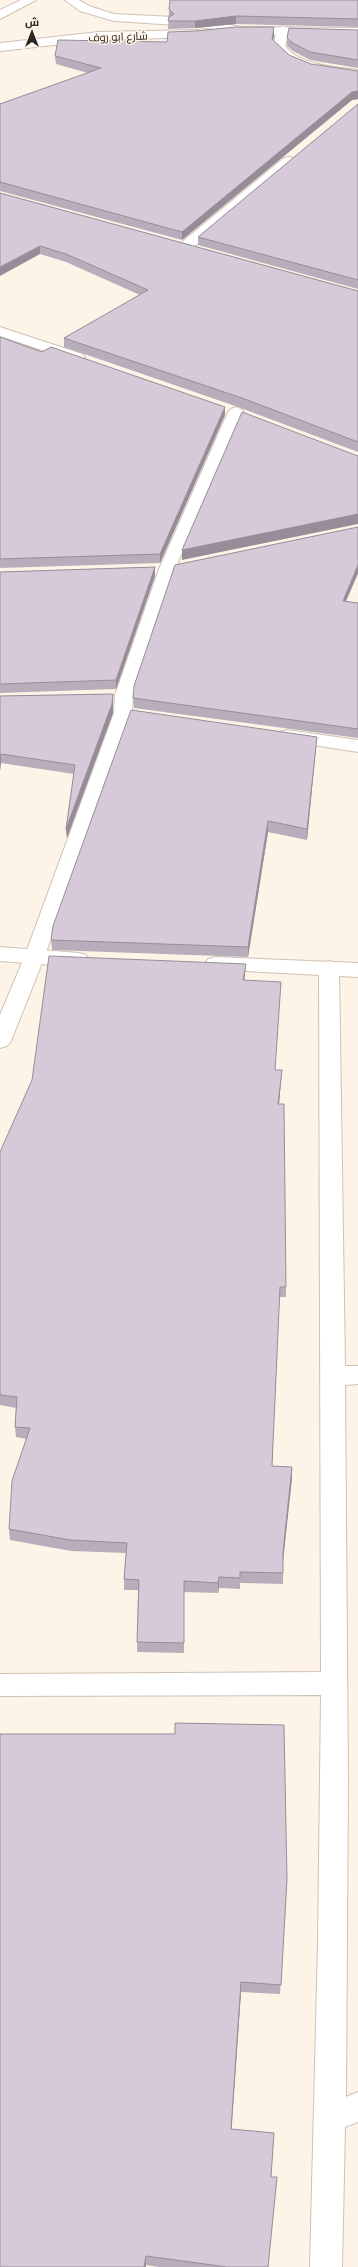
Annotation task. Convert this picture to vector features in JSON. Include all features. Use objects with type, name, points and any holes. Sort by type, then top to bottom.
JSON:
[{"type":"street","points":[[0,15],[30,0]]},
{"type":"street","points":[[72,0],[91,11],[108,16],[149,21],[193,22],[236,30],[358,32]]},
{"type":"street","name":"شارع ابو روف","points":[[88,25],[149,21]]},
{"type":"street","name":"شارع ابو روف","points":[[0,47],[85,37],[195,34],[236,30]]},
{"type":"street","points":[[283,30],[279,46],[288,56],[324,69],[358,74]]},
{"type":"street","points":[[186,246],[297,155]]},
{"type":"street","points":[[171,242],[201,250]]},
{"type":"street","points":[[0,331],[88,361]]},
{"type":"street","points":[[0,1041],[34,958],[124,705],[167,568],[236,412]]},
{"type":"street","points":[[272,734],[358,746]]},
{"type":"street","points":[[0,954],[34,958],[98,960]]},
{"type":"street","points":[[193,964],[358,970]]},
{"type":"street","points":[[326,2267],[344,2112],[334,1683],[346,1376],[329,968]]},
{"type":"street","points":[[0,1685],[334,1683]]},
{"type":"building","points":[[170,0],[358,0],[358,19],[236,16],[195,21],[168,21],[169,17],[174,14],[169,9]]},
{"type":"building","points":[[236,27],[274,27],[272,39],[289,55],[311,64],[358,71],[358,91],[352,92],[182,232],[0,182],[0,104],[101,68],[55,56],[58,40],[167,42],[168,32]]},
{"type":"building","points":[[289,28],[358,30],[358,60],[310,52],[287,38]]},
{"type":"building","points":[[358,104],[358,280],[198,237]]},
{"type":"building","points":[[0,193],[358,291],[358,442],[242,398],[64,338],[148,290],[66,254],[40,246],[0,267]]},
{"type":"building","points":[[0,337],[42,352],[51,347],[225,407],[160,554],[0,559]]},
{"type":"building","points":[[242,412],[358,456],[358,514],[182,550]]},
{"type":"building","points":[[358,527],[358,565],[343,601],[358,603],[358,729],[133,698],[134,686],[175,565]]},
{"type":"building","points":[[155,567],[116,680],[0,684],[0,572]]},
{"type":"building","points":[[113,694],[112,704],[66,829],[75,765],[1,754],[0,759],[0,696]]},
{"type":"building","points":[[131,710],[317,737],[307,829],[268,821],[248,947],[51,940],[53,926]]},
{"type":"building","points":[[49,956],[246,964],[243,980],[281,982],[275,1070],[282,1070],[278,1104],[284,1104],[286,1287],[280,1287],[272,1466],[292,1467],[283,1552],[283,1573],[240,1572],[240,1578],[219,1577],[218,1583],[184,1581],[184,1643],[137,1642],[139,1580],[124,1579],[127,1543],[70,1540],[9,1529],[12,1481],[30,1428],[15,1427],[17,1397],[0,1395],[0,1152],[32,1080]]},
{"type":"building","points":[[175,1723],[284,1725],[287,1879],[281,1985],[241,1982],[231,2129],[274,2133],[271,2177],[277,2177],[268,2267],[227,2267],[146,2256],[144,2267],[0,2267],[0,1734],[175,1734]]}]
